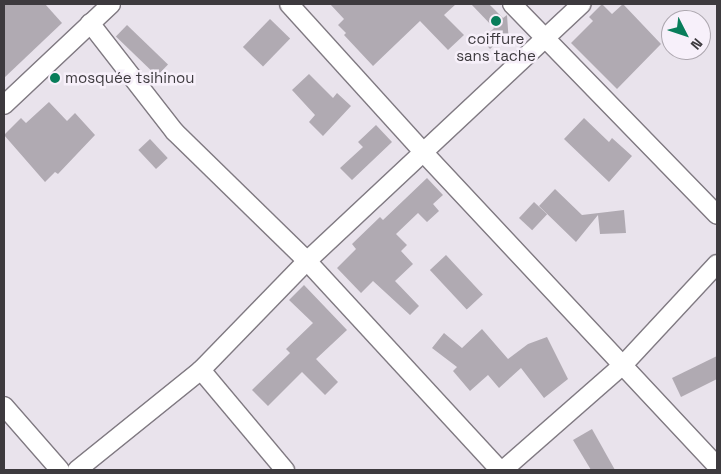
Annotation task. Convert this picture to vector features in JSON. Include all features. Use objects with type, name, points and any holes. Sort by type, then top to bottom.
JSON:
[{"type":"street","points":[[4,105],[111,4]]},
{"type":"street","points":[[289,4],[423,152],[717,466]]},
{"type":"street","points":[[512,4],[717,215]]},
{"type":"street","points":[[77,470],[201,370],[307,261],[546,40],[582,4]]},
{"type":"street","points":[[90,23],[175,132],[307,261],[502,470],[623,365],[717,264]]},
{"type":"street","points":[[201,370],[285,470]]},
{"type":"street","points":[[4,406],[60,470]]},
{"type":"building","points":[[4,4],[45,4],[62,23],[4,78]]},
{"type":"building","points":[[330,4],[456,4],[444,15],[464,35],[448,50],[420,21],[373,66],[344,35],[346,33],[338,25],[344,19]]},
{"type":"building","points":[[471,4],[489,4],[503,18],[507,15],[509,44],[503,37],[490,49],[482,40],[494,28]]},
{"type":"building","points":[[602,4],[612,14],[623,4],[661,44],[617,89],[571,43],[593,21],[589,17]]},
{"type":"building","points":[[270,19],[290,38],[263,67],[243,47]]},
{"type":"building","points":[[127,25],[168,65],[157,76],[116,37]]},
{"type":"building","points":[[309,74],[333,98],[337,93],[351,106],[323,136],[309,122],[315,115],[292,90]]},
{"type":"building","points":[[49,102],[67,121],[75,113],[95,135],[58,174],[55,172],[45,182],[4,135],[21,118],[26,123]]},
{"type":"building","points":[[584,118],[609,142],[612,138],[632,156],[609,182],[564,139]]},
{"type":"building","points":[[376,125],[392,142],[352,180],[340,168],[363,147],[358,142]]},
{"type":"building","points":[[150,139],[168,158],[156,169],[138,150]]},
{"type":"building","points":[[427,178],[443,195],[433,204],[439,211],[427,222],[418,213],[396,234],[407,245],[401,251],[413,264],[395,281],[419,306],[410,315],[373,281],[361,293],[337,268],[356,249],[352,244],[380,217],[383,220]]},
{"type":"building","points":[[555,189],[582,215],[624,210],[626,233],[600,234],[598,215],[576,242],[539,206]]},
{"type":"building","points":[[534,202],[547,214],[532,230],[519,218]]},
{"type":"building","points":[[446,255],[483,294],[467,309],[430,270]]},
{"type":"building","points":[[304,285],[347,330],[316,359],[338,382],[325,395],[302,372],[268,406],[252,390],[290,353],[286,349],[313,323],[289,300]]},
{"type":"building","points":[[482,329],[508,359],[528,344],[547,337],[568,379],[544,398],[521,368],[499,388],[488,375],[470,391],[453,371],[457,367],[432,348],[444,333],[462,348]]},
{"type":"building","points":[[717,356],[717,379],[681,397],[672,378]]},
{"type":"building","points":[[592,429],[615,470],[591,470],[573,440]]},
{"type":"place","name":"coiffure sans tache","points":[[496,21]]},
{"type":"place","name":"mosquée tsihinou","points":[[55,78]]}]
